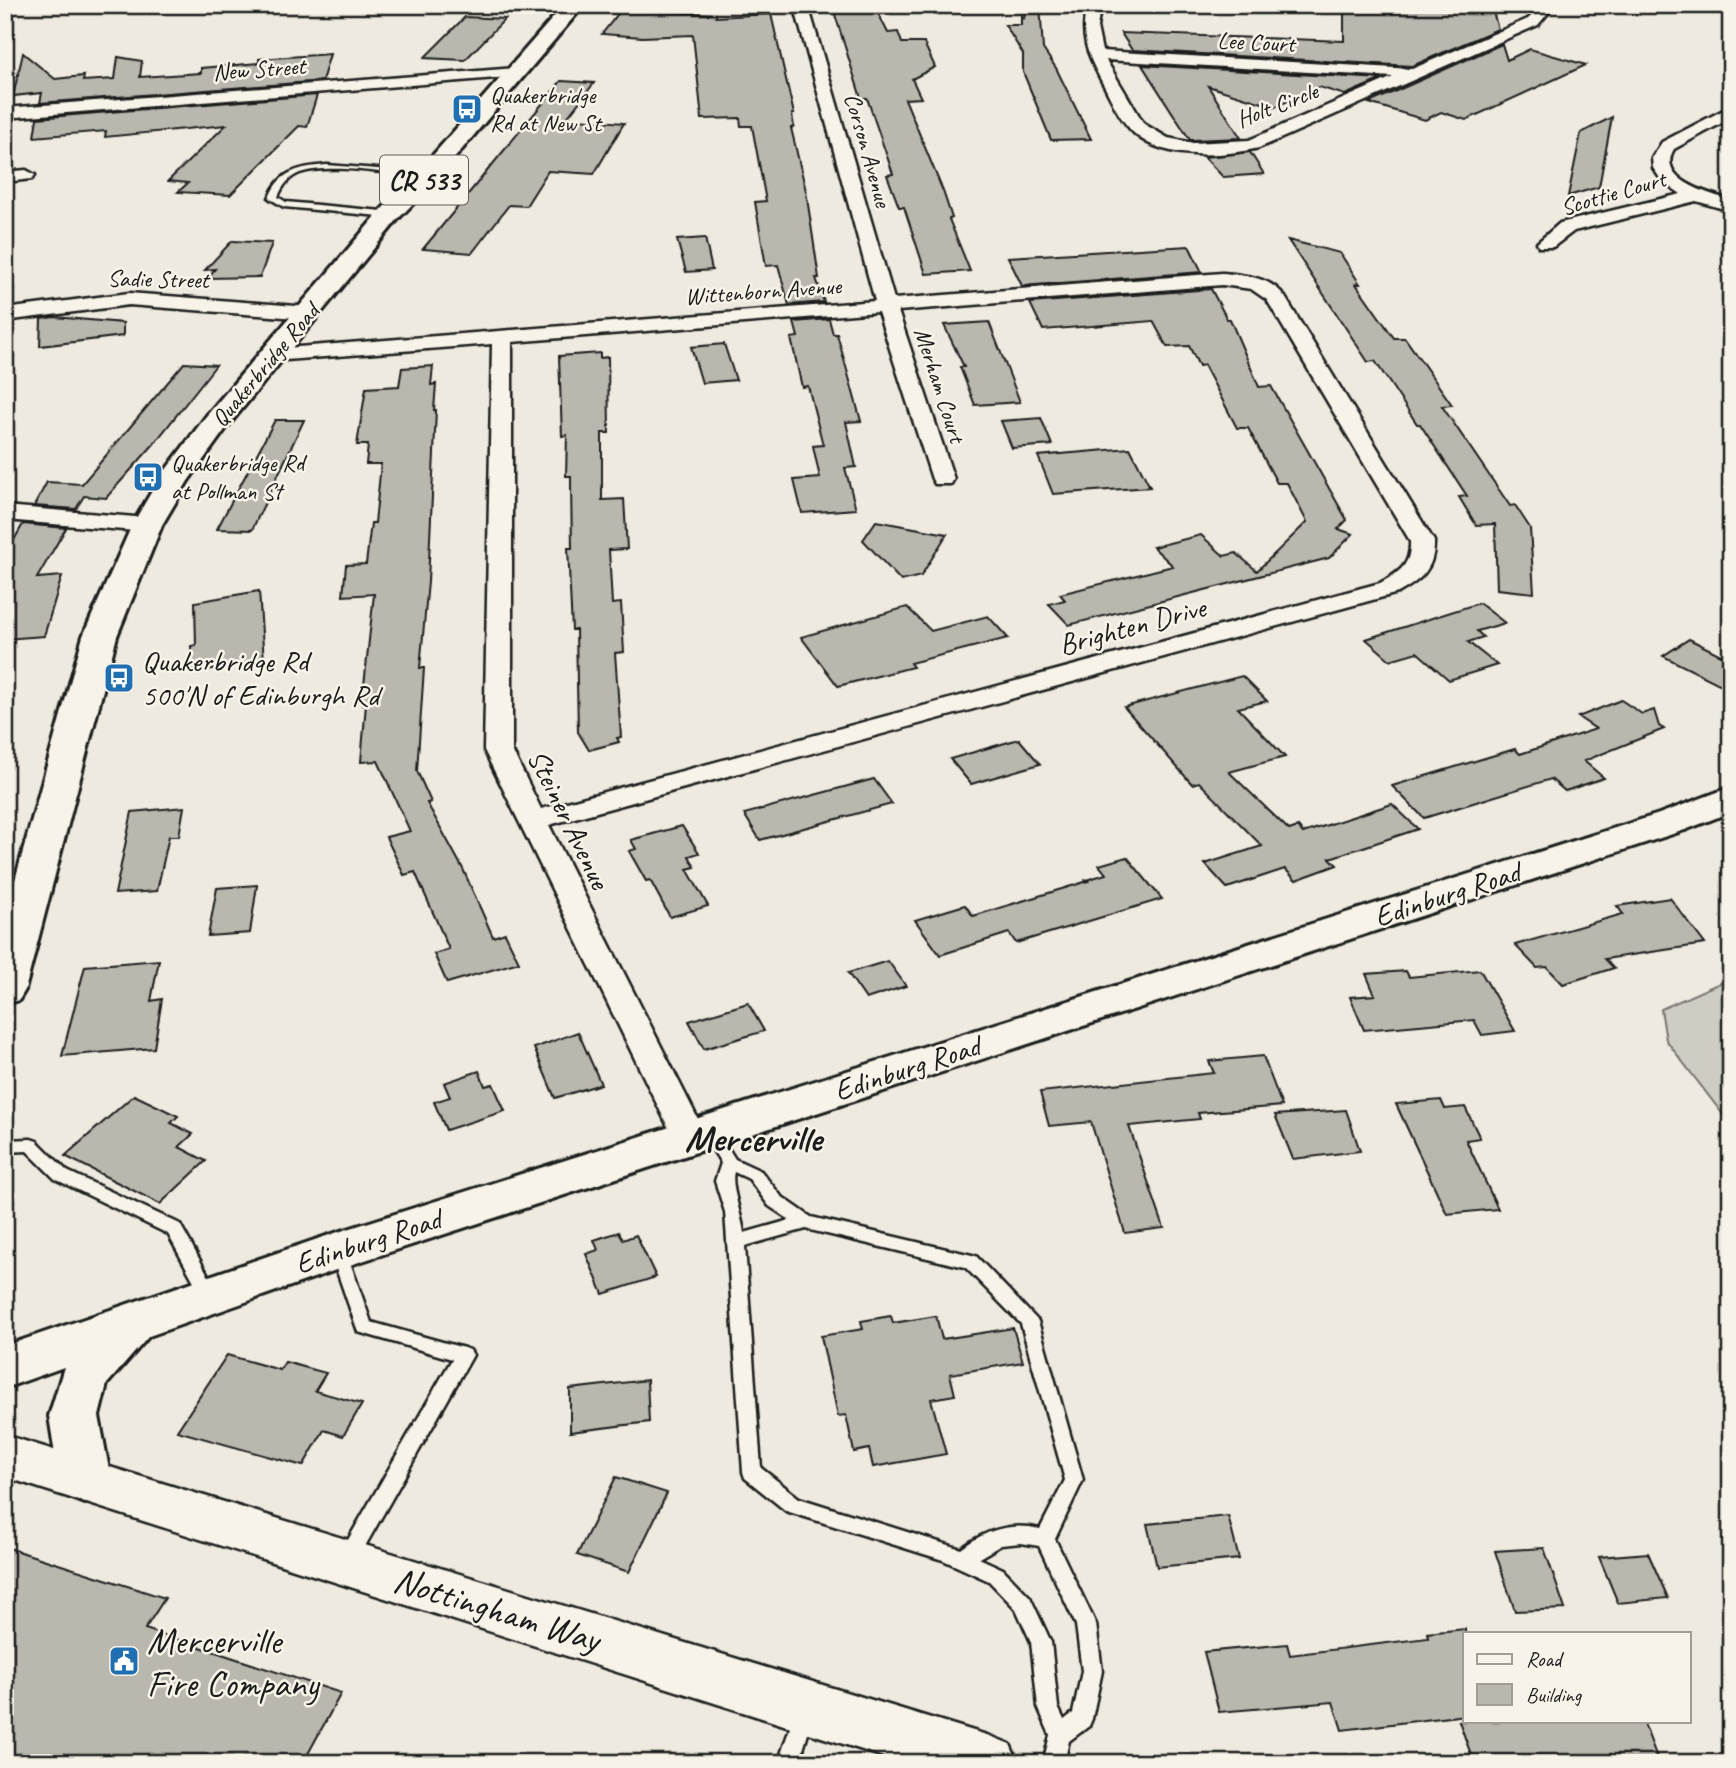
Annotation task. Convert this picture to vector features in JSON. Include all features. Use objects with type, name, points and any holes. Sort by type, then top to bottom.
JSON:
[{"type":"main road","name":"Quakerbridge Road","points":[[5,990],[12,944],[100,636],[147,525],[174,480],[217,421],[390,214],[428,175],[575,5]]},
{"type":"main road","name":"Edinburg Road","points":[[5,1367],[338,1250],[709,1144],[1672,822],[1731,798]]},
{"type":"main road","points":[[85,1480],[74,1416],[85,1375],[133,1322]]},
{"type":"street","name":"Corson Avenue","points":[[801,5],[887,308]]},
{"type":"street","name":"Holt Circle","points":[[1094,5],[1088,24],[1095,55],[1139,129],[1164,142],[1202,148],[1253,144],[1533,22],[1540,18],[1542,12],[1537,5]]},
{"type":"street","name":"Lee Court","points":[[1095,55],[1415,74]]},
{"type":"street","name":"New Street","points":[[5,113],[516,74]]},
{"type":"street","points":[[1731,111],[1668,146],[1661,153],[1659,162],[1662,171],[1672,181],[1697,195],[1731,206]]},
{"type":"street","points":[[5,177],[26,175]]},
{"type":"street","name":"Scottie Court","points":[[1546,243],[1567,227],[1697,195]]},
{"type":"street","name":"Wittenborn Avenue","points":[[273,355],[887,308],[1222,279],[1256,284]]},
{"type":"street","name":"Brighten Drive","points":[[533,820],[1376,592],[1413,574],[1423,557],[1422,541],[1275,297],[1269,290],[1256,284]]},
{"type":"street","name":"Sadie Street","points":[[5,315],[129,299],[309,313]]},
{"type":"street","name":"Merham Court","points":[[887,308],[943,479]]},
{"type":"street","name":"Steiner Avenue","points":[[502,337],[498,750],[533,820],[709,1144]]},
{"type":"street","points":[[5,513],[147,525]]},
{"type":"street","name":"Nottingham Way","points":[[5,1456],[989,1763]]},
{"type":"lane","points":[[390,214],[285,204],[273,198],[276,188],[295,172],[317,168],[428,175]]},
{"type":"lane","points":[[709,1144],[755,1175],[775,1201],[806,1222],[970,1261],[1029,1321],[1073,1480],[1045,1539]]},
{"type":"lane","points":[[709,1144],[733,1212],[752,1472],[793,1505],[963,1559],[996,1575],[1023,1603],[1041,1642],[1048,1707],[1060,1735],[1053,1763]]},
{"type":"lane","points":[[5,1146],[31,1145],[61,1175],[174,1229],[210,1295]]},
{"type":"lane","points":[[736,1242],[806,1222]]},
{"type":"lane","points":[[338,1250],[364,1327],[464,1355],[345,1562]]},
{"type":"lane","points":[[963,1559],[987,1539],[1024,1533],[1045,1539],[1086,1624],[1092,1671],[1082,1719],[1060,1735]]},
{"type":"lane","points":[[788,1763],[806,1706]]},
{"type":"shaded area","points":[[1731,978],[1731,1125],[1666,1040],[1661,1009]]},
{"type":"building","points":[[832,5],[874,5],[888,33],[898,32],[902,43],[924,43],[935,67],[912,79],[921,98],[905,99],[943,191],[952,218],[949,219],[970,271],[926,274],[904,207],[899,207],[887,175],[893,174],[867,98],[861,98]]},
{"type":"building","points":[[1028,5],[1040,5],[1043,49],[1056,68],[1091,139],[1051,140],[1023,72],[1023,54],[1005,25],[1021,25],[1021,14],[1024,18]]},
{"type":"building","points":[[1344,5],[1491,5],[1498,29],[1412,66],[1132,50],[1121,33],[1344,41]]},
{"type":"building","points":[[621,10],[716,14],[716,17],[771,14],[794,114],[794,127],[791,128],[806,191],[819,278],[816,278],[824,302],[789,305],[778,265],[766,266],[755,202],[766,201],[752,126],[741,126],[740,118],[702,119],[693,35],[642,37],[602,34]]},
{"type":"building","points":[[465,17],[505,19],[465,60],[424,58]]},
{"type":"building","points":[[1502,44],[1507,60],[1530,49],[1586,65],[1466,120],[1441,112],[1425,120],[1369,103]]},
{"type":"building","points":[[23,53],[55,79],[84,76],[83,81],[115,79],[118,57],[142,61],[140,77],[201,73],[201,68],[259,63],[259,59],[330,54],[322,81],[40,103],[42,93],[13,96]]},
{"type":"building","points":[[1142,65],[1382,79],[1345,95],[1319,87],[1275,107],[1208,86],[1241,138],[1190,140]]},
{"type":"building","points":[[561,81],[594,83],[567,118],[624,123],[594,174],[548,171],[526,206],[509,205],[472,253],[423,249]]},
{"type":"building","points":[[317,95],[307,127],[299,126],[230,195],[178,192],[188,183],[168,181],[226,125],[105,137],[106,131],[34,137],[37,118]]},
{"type":"building","points":[[1612,117],[1599,187],[1568,196],[1581,133]]},
{"type":"building","points":[[1250,152],[1264,174],[1223,177],[1204,157]]},
{"type":"building","points":[[705,238],[712,270],[686,272],[677,240]]},
{"type":"building","points":[[1288,240],[1340,253],[1360,284],[1356,284],[1394,338],[1405,338],[1452,405],[1442,406],[1510,506],[1515,505],[1530,528],[1534,593],[1497,589],[1495,524],[1476,525],[1459,497],[1467,496],[1420,424],[1417,424],[1375,361],[1368,362]]},
{"type":"building","points":[[232,241],[272,243],[260,277],[208,278],[215,269],[205,270]]},
{"type":"building","points":[[1189,246],[1202,272],[1022,286],[1008,257]]},
{"type":"building","points":[[1211,289],[1227,319],[1230,319],[1259,387],[1271,386],[1347,520],[1338,529],[1353,534],[1329,558],[1069,625],[1049,604],[1065,600],[1060,594],[1173,566],[1153,547],[1201,535],[1224,556],[1236,553],[1257,571],[1307,522],[1287,483],[1277,483],[1248,428],[1237,428],[1204,365],[1199,366],[1189,346],[1167,347],[1153,321],[1043,330],[1030,303]]},
{"type":"building","points":[[54,317],[123,323],[123,336],[40,346],[41,319]]},
{"type":"building","points":[[829,319],[833,334],[837,334],[861,421],[846,422],[856,467],[845,468],[856,509],[802,513],[794,480],[820,478],[813,446],[823,445],[808,386],[802,387],[791,338],[798,337],[794,322]]},
{"type":"building","points":[[989,322],[1020,402],[975,405],[960,367],[964,367],[944,325]]},
{"type":"building","points":[[724,344],[736,380],[702,383],[691,347]]},
{"type":"building","points":[[600,353],[600,358],[608,357],[609,433],[602,433],[602,500],[624,499],[627,549],[609,550],[612,604],[621,603],[624,652],[615,653],[621,737],[617,738],[619,742],[589,750],[578,732],[576,630],[572,630],[568,548],[572,548],[571,476],[566,476],[567,435],[562,436],[559,356]]},
{"type":"building","points":[[184,363],[216,365],[153,445],[106,498],[84,496],[76,509],[34,506],[47,482],[82,484]]},
{"type":"building","points":[[433,366],[431,385],[436,384],[436,410],[428,582],[420,668],[424,668],[417,771],[431,802],[427,803],[463,869],[493,937],[505,933],[519,962],[447,983],[434,954],[449,949],[415,872],[404,875],[386,837],[410,831],[378,761],[361,762],[366,704],[362,704],[374,594],[343,596],[346,565],[366,564],[371,523],[375,523],[381,464],[366,464],[368,445],[357,445],[366,388],[399,386],[402,368]]},
{"type":"building","points":[[1041,418],[1052,445],[1012,448],[1001,421]]},
{"type":"building","points":[[275,420],[304,420],[252,530],[217,529]]},
{"type":"building","points":[[1130,448],[1150,487],[1053,494],[1038,456]]},
{"type":"building","points":[[876,521],[947,534],[921,576],[901,581],[863,540]]},
{"type":"building","points":[[23,524],[66,528],[37,578],[62,576],[44,636],[5,639],[5,556]]},
{"type":"building","points":[[259,591],[264,661],[192,672],[191,646],[196,645],[195,602]]},
{"type":"building","points":[[1479,603],[1505,623],[1477,631],[1483,637],[1468,642],[1497,665],[1449,680],[1417,652],[1390,660],[1366,639]]},
{"type":"building","points":[[907,607],[931,631],[988,616],[1008,638],[910,663],[913,667],[838,686],[801,637]]},
{"type":"building","points":[[1689,639],[1731,660],[1731,690],[1663,656]]},
{"type":"building","points":[[1242,676],[1267,701],[1238,708],[1285,757],[1229,772],[1289,830],[1298,827],[1303,833],[1392,804],[1418,829],[1330,858],[1337,865],[1296,880],[1285,869],[1227,888],[1205,864],[1262,846],[1199,782],[1192,784],[1124,707]]},
{"type":"building","points":[[1621,700],[1642,714],[1654,710],[1659,726],[1664,729],[1584,761],[1604,778],[1565,791],[1551,779],[1424,818],[1392,786],[1515,749],[1520,754],[1596,729],[1578,717]]},
{"type":"building","points":[[1019,739],[1040,764],[971,784],[950,759]]},
{"type":"building","points":[[874,779],[892,804],[760,840],[744,814]]},
{"type":"building","points":[[184,807],[179,836],[169,836],[157,891],[115,894],[132,812]]},
{"type":"building","points":[[682,826],[699,853],[689,856],[695,867],[687,869],[708,906],[670,917],[650,880],[646,881],[629,851],[636,849],[631,840]]},
{"type":"building","points":[[1127,857],[1162,899],[1016,943],[1009,933],[940,955],[915,920],[965,905],[973,916],[1088,881],[1086,880],[1106,874],[1099,865]]},
{"type":"building","points":[[257,885],[250,933],[208,936],[217,888]]},
{"type":"building","points":[[1670,898],[1705,944],[1605,959],[1614,968],[1563,984],[1547,967],[1537,968],[1515,945],[1623,914],[1617,906]]},
{"type":"building","points":[[159,960],[151,1001],[162,999],[154,1048],[62,1056],[85,966]]},
{"type":"building","points":[[888,961],[906,986],[866,999],[848,973]]},
{"type":"building","points":[[1480,970],[1515,1031],[1482,1035],[1474,1020],[1364,1030],[1350,997],[1375,995],[1366,974],[1406,971],[1409,977]]},
{"type":"building","points":[[748,1003],[764,1031],[704,1049],[689,1021]]},
{"type":"building","points":[[578,1032],[601,1084],[555,1098],[534,1048]]},
{"type":"building","points":[[1263,1056],[1282,1106],[1198,1113],[1200,1119],[1129,1126],[1164,1228],[1125,1233],[1091,1122],[1049,1126],[1040,1092],[1214,1073],[1209,1061]]},
{"type":"building","points":[[479,1071],[485,1086],[493,1084],[505,1111],[446,1130],[434,1102],[450,1097],[444,1083]]},
{"type":"building","points":[[134,1095],[178,1116],[171,1123],[193,1134],[179,1147],[206,1161],[160,1204],[65,1156]]},
{"type":"building","points":[[1441,1100],[1445,1109],[1465,1107],[1480,1138],[1466,1140],[1498,1209],[1447,1214],[1396,1104]]},
{"type":"building","points":[[1346,1110],[1360,1151],[1293,1159],[1275,1115]]},
{"type":"building","points":[[619,1232],[623,1240],[636,1235],[656,1277],[603,1294],[586,1254],[598,1250],[594,1240]]},
{"type":"building","points":[[891,1316],[893,1323],[936,1316],[942,1339],[1013,1328],[1023,1362],[950,1374],[955,1395],[931,1399],[946,1454],[873,1467],[869,1449],[854,1452],[846,1415],[838,1416],[821,1336],[863,1329],[861,1321]]},
{"type":"building","points":[[227,1355],[280,1370],[285,1362],[326,1373],[315,1391],[362,1404],[343,1436],[324,1430],[303,1466],[177,1431]]},
{"type":"building","points":[[647,1380],[649,1422],[570,1432],[570,1389]]},
{"type":"building","points":[[616,1477],[667,1493],[629,1572],[577,1555]]},
{"type":"building","points":[[1228,1516],[1239,1559],[1157,1567],[1147,1524]]},
{"type":"building","name":"Mercerville Fire Company","points":[[5,1547],[165,1598],[145,1629],[341,1693],[303,1763],[5,1763]]},
{"type":"building","points":[[1544,1548],[1565,1609],[1515,1611],[1495,1551]]},
{"type":"building","points":[[1648,1553],[1668,1598],[1618,1603],[1599,1557]]},
{"type":"building","points":[[1465,1629],[1463,1715],[1342,1730],[1333,1702],[1219,1712],[1204,1652],[1287,1644],[1290,1655],[1428,1638],[1427,1633]]},
{"type":"building","points":[[1459,1721],[1643,1722],[1659,1763],[1474,1763]]},
{"type":"place","name":"Quakerbridge Rd at New St","points":[[467,109]]},
{"type":"place","name":"Quakerbridge Rd at Pollman St","points":[[148,477]]},
{"type":"place","name":"Quakerbridge Rd 500'N of Edinburgh Rd","points":[[119,678]]},
{"type":"place","name":"Mercerville Fire Company","points":[[124,1661]]},
{"type":"district","name":"Mercerville","points":[[753,1138]]}]
